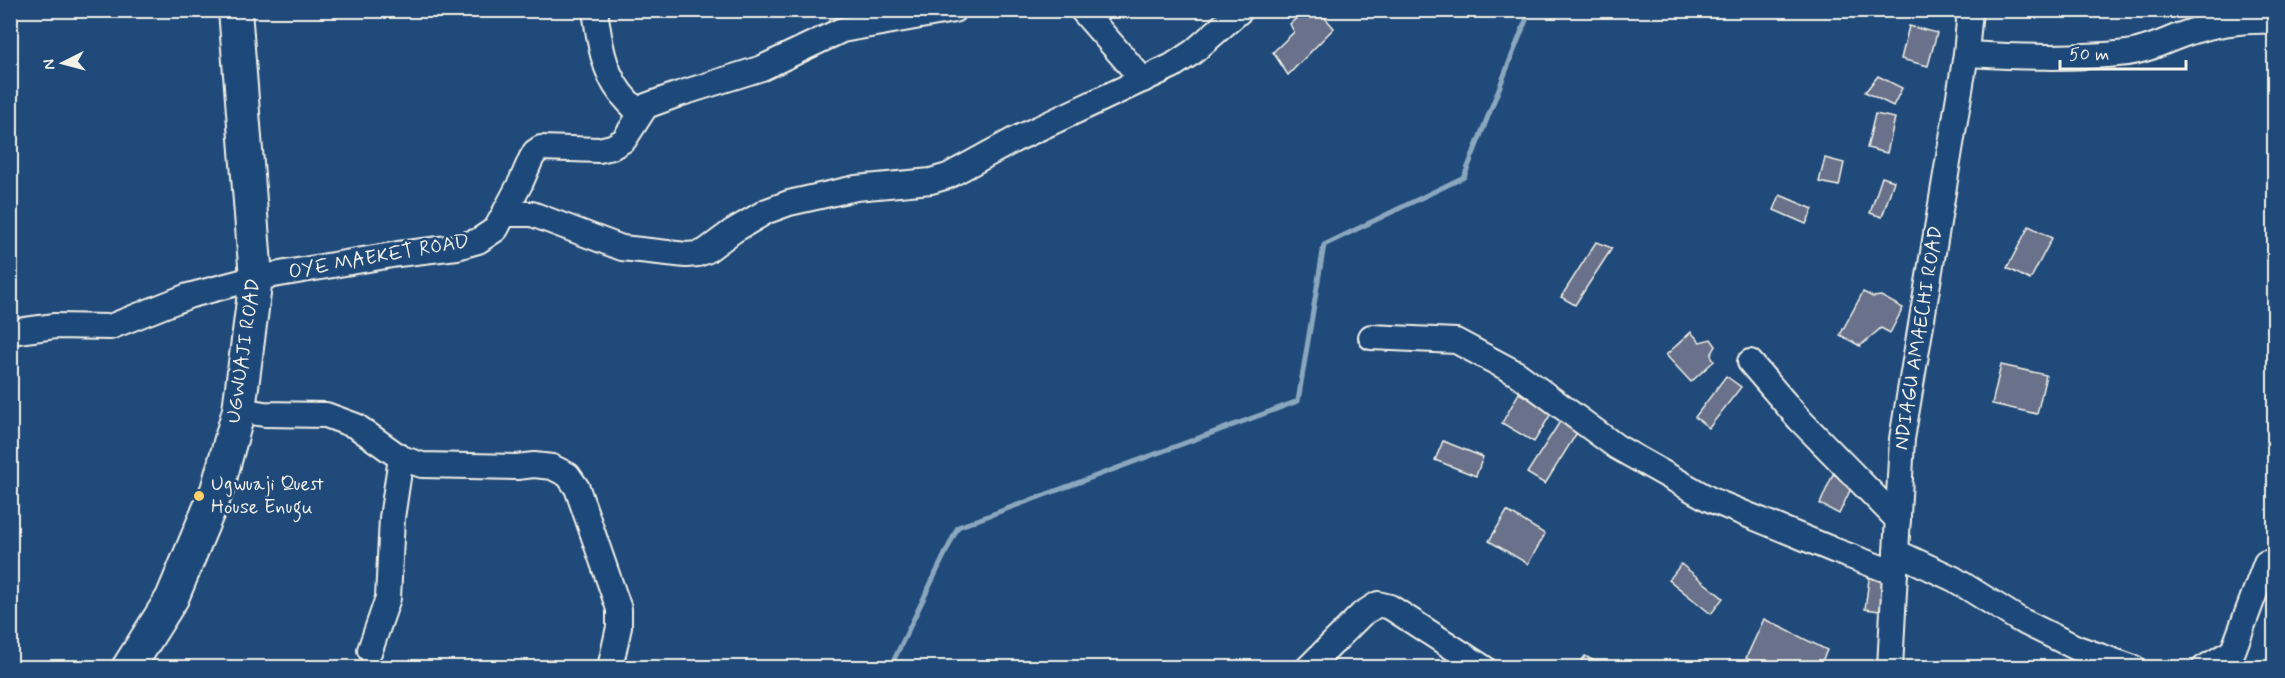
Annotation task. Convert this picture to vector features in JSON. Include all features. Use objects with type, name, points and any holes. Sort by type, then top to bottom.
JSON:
[{"type":"main road","name":"UGWUAJI ROAD","points":[[128,668],[172,598],[217,490],[239,410],[256,278],[235,10]]},
{"type":"street","points":[[595,10],[599,38],[610,73],[620,92],[640,114]]},
{"type":"street","name":"OYE MAEKET ROAD","points":[[10,332],[56,326],[110,327],[202,291],[256,278],[398,254],[457,247],[478,241],[496,229],[535,152],[541,148],[599,150],[612,147],[624,140],[646,106],[762,68],[842,30],[954,10]]},
{"type":"street","points":[[1082,10],[1143,80]]},
{"type":"street","points":[[505,214],[532,214],[622,248],[686,255],[698,254],[767,211],[789,202],[856,188],[931,181],[948,176],[1014,140],[1172,66],[1193,52],[1241,10]]},
{"type":"street","name":"NDIAGU AMAECHI ROAD","points":[[1890,668],[1902,439],[1966,54],[1970,10]]},
{"type":"street","points":[[1966,54],[2022,57],[2128,53],[2151,48],[2192,31],[2231,22],[2274,21]]},
{"type":"street","points":[[1371,337],[1456,341],[1465,344],[1489,360],[1516,373],[1617,447],[1709,499],[1836,551],[1934,568],[2028,624],[2077,648],[2134,668]]},
{"type":"street","points":[[1749,362],[1799,419],[1898,520]]},
{"type":"street","points":[[239,410],[264,414],[313,413],[338,418],[356,426],[400,458],[422,465],[517,467],[534,465],[561,470],[568,475],[577,488],[619,609],[619,627],[610,668]]},
{"type":"street","points":[[369,650],[388,598],[392,518],[400,458]]},
{"type":"street","points":[[2204,668],[2233,651],[2266,563]]},
{"type":"street","points":[[1308,668],[1362,614],[1378,604],[1390,607],[1484,668]]},
{"type":"building","points":[[1305,10],[1318,10],[1334,28],[1288,75],[1273,52],[1294,32],[1290,24]]},
{"type":"building","points":[[1909,26],[1937,33],[1928,66],[1901,59]]},
{"type":"building","points":[[1878,76],[1902,88],[1893,106],[1865,92]]},
{"type":"building","points":[[1875,114],[1895,118],[1887,153],[1867,148]]},
{"type":"building","points":[[1825,158],[1844,163],[1839,186],[1819,182]]},
{"type":"building","points":[[1882,177],[1894,181],[1882,217],[1870,213]]},
{"type":"building","points":[[1780,195],[1813,209],[1806,224],[1774,210]]},
{"type":"building","points":[[2029,226],[2052,238],[2030,280],[2007,268]]},
{"type":"building","points":[[1596,242],[1612,248],[1575,305],[1561,297]]},
{"type":"building","points":[[1863,292],[1873,297],[1881,296],[1903,308],[1890,333],[1881,328],[1860,346],[1840,335]]},
{"type":"building","points":[[1691,332],[1700,342],[1711,339],[1716,346],[1711,355],[1714,361],[1691,382],[1666,355]]},
{"type":"building","points":[[2001,365],[2046,375],[2037,414],[1992,404]]},
{"type":"building","points":[[1726,376],[1741,387],[1709,428],[1695,417]]},
{"type":"building","points":[[1519,393],[1552,412],[1534,442],[1502,423]]},
{"type":"building","points":[[1561,420],[1578,431],[1545,484],[1527,473]]},
{"type":"building","points":[[1443,441],[1483,457],[1476,476],[1435,460]]},
{"type":"building","points":[[1833,474],[1853,484],[1839,514],[1820,504]]},
{"type":"building","points":[[1507,511],[1545,534],[1528,564],[1489,541]]},
{"type":"building","points":[[1681,564],[1723,598],[1711,614],[1669,580]]},
{"type":"building","points":[[1870,572],[1885,574],[1880,611],[1865,609]]},
{"type":"building","points":[[1764,619],[1827,650],[1819,668],[1761,668],[1762,666],[1746,658]]},
{"type":"building","points":[[1585,656],[1598,663],[1594,668],[1576,668]]},
{"type":"building","points":[[15,661],[61,665],[61,668],[14,668]]},
{"type":"waterway","points":[[890,668],[958,527],[1298,401],[1324,245],[1464,177],[1530,10]]},
{"type":"place","name":"Ugwuaji Quest House Enugu","points":[[199,496]]}]
